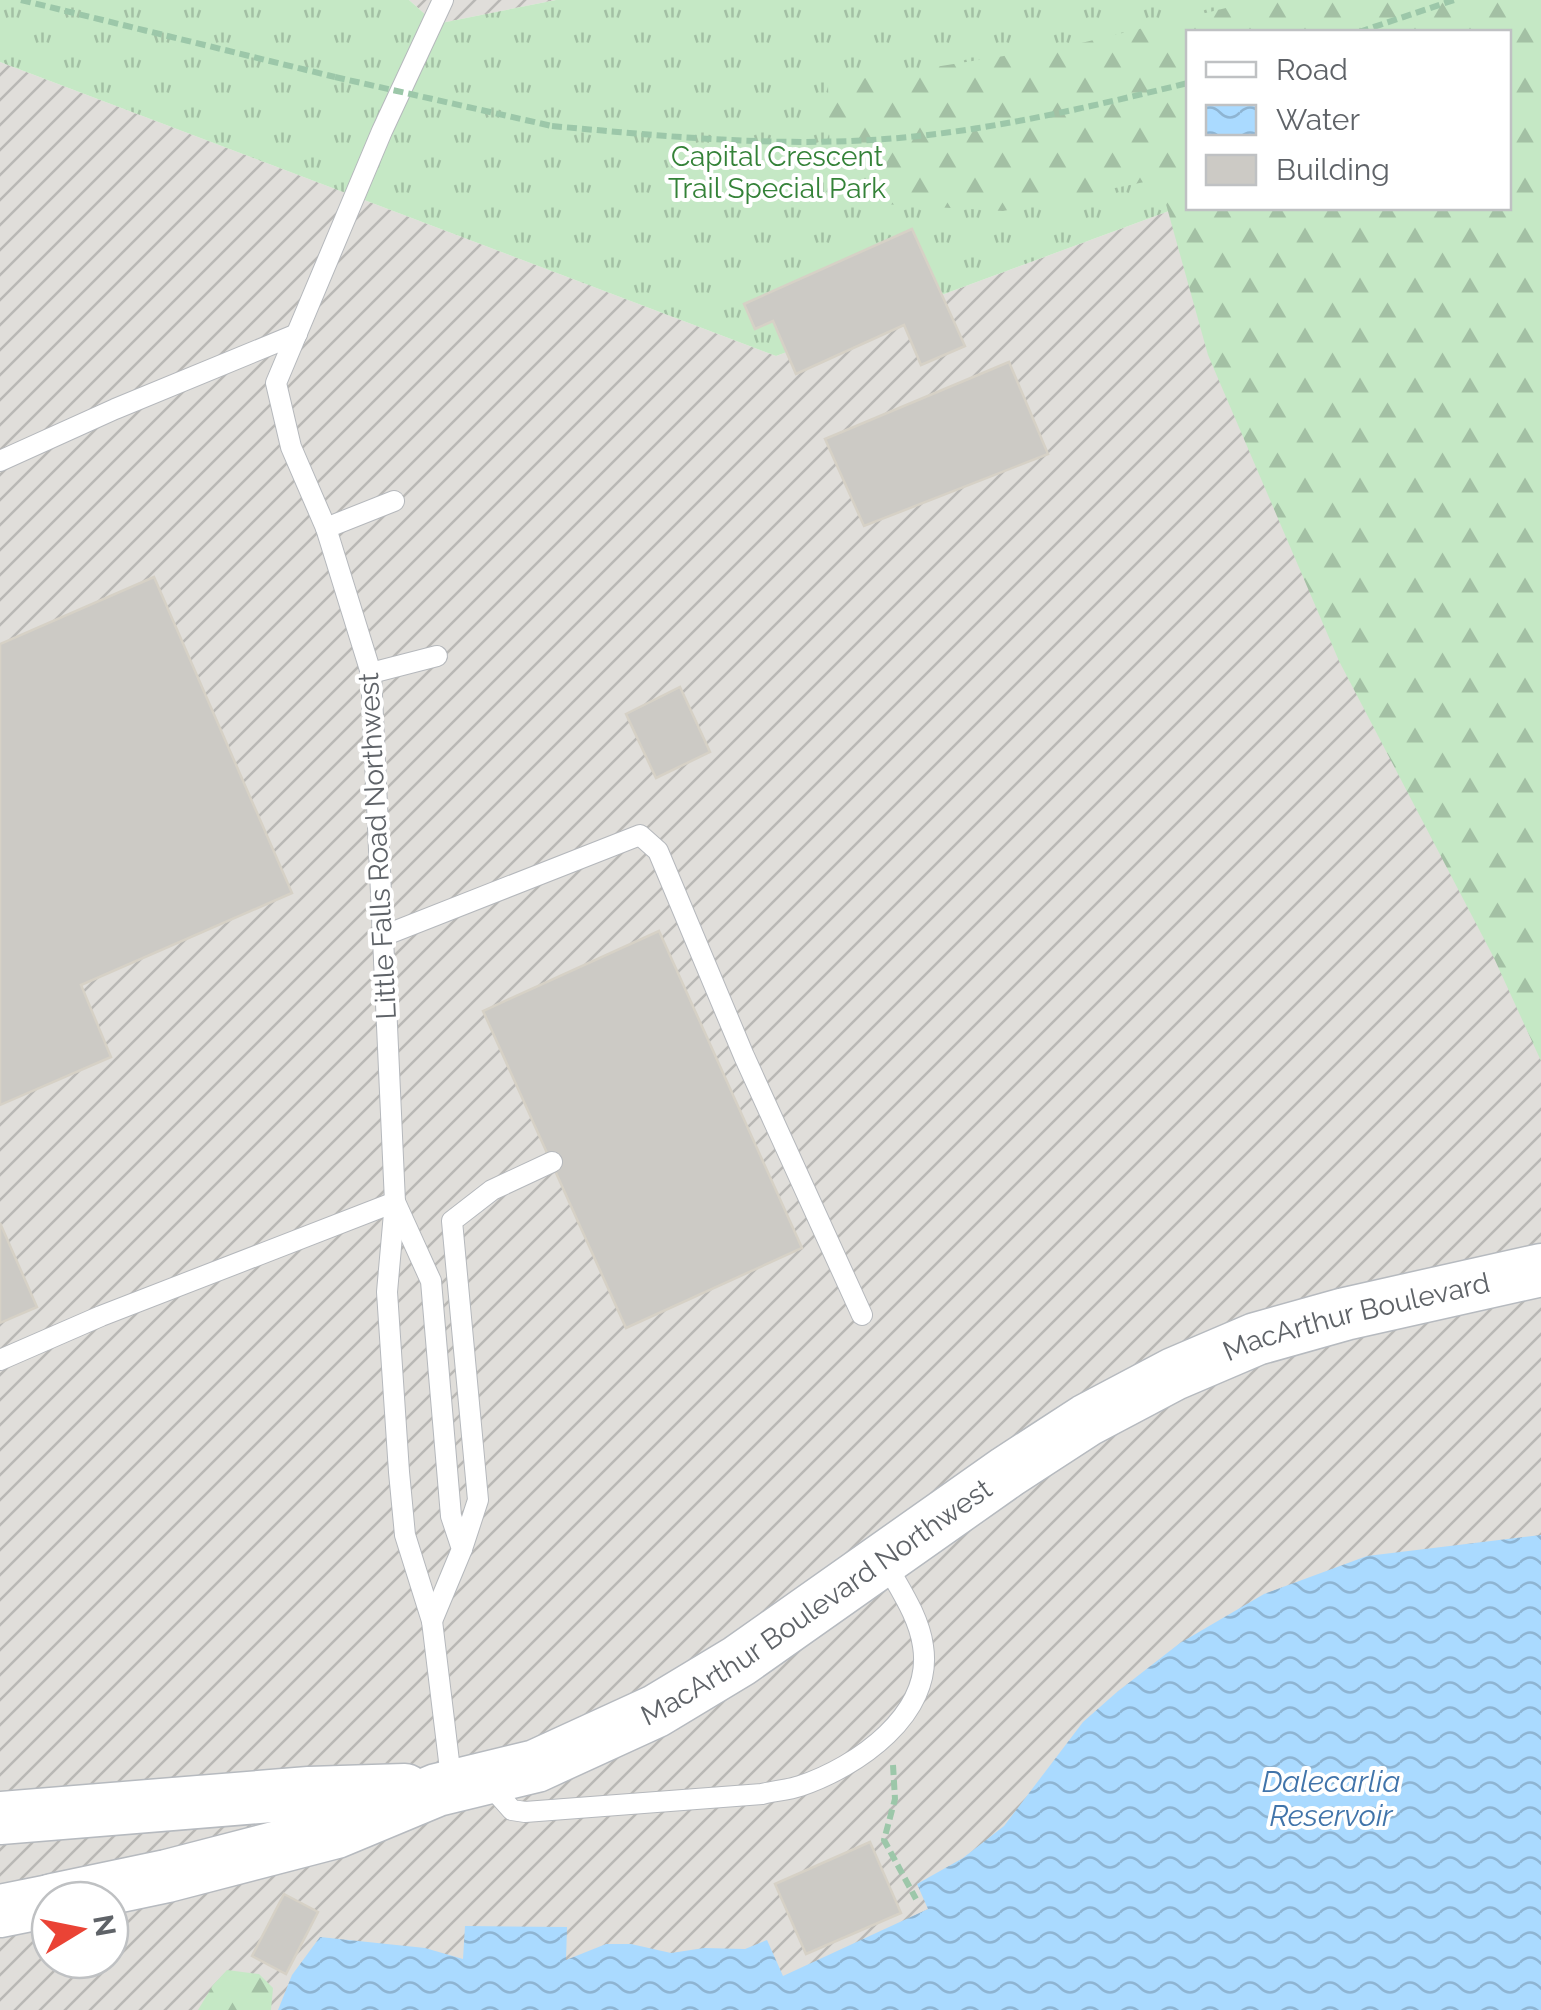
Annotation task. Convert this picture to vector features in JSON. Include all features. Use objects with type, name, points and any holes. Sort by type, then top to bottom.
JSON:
[{"type":"main road","name":"MacArthur Boulevard","points":[[1174,1374],[1256,1339],[1344,1314],[1541,1270]]},
{"type":"main road","name":"MacArthur Boulevard Northwest","points":[[130,1884],[336,1832],[457,1785],[536,1766],[656,1711],[739,1661],[1087,1420],[1174,1374]]},
{"type":"main road","name":"MacArthur Boulevard Northwest","points":[[0,1818],[457,1785]]},
{"type":"main road","name":"MacArthur Boulevard Northwest","points":[[0,1911],[30,1905]]},
{"type":"lane","name":"Little Falls Road Northwest","points":[[395,1202],[371,674],[326,528],[292,447],[276,382],[382,131],[443,0]]},
{"type":"lane","points":[[0,460],[296,334]]},
{"type":"lane","points":[[326,528],[394,501]]},
{"type":"lane","points":[[371,674],[437,656]]},
{"type":"lane","points":[[383,936],[640,835],[658,852],[744,1056],[862,1315]]},
{"type":"lane","points":[[432,1621],[478,1500],[452,1221],[492,1190],[552,1162]]},
{"type":"lane","points":[[0,1360],[395,1202]]},
{"type":"lane","points":[[395,1202],[431,1281],[451,1516],[462,1549]]},
{"type":"lane","points":[[395,1202],[388,1292],[399,1472],[406,1535],[432,1621],[457,1785],[512,1810],[526,1812],[762,1794],[798,1787],[835,1771],[857,1759],[914,1702],[924,1670],[924,1648],[913,1613],[884,1560]]},
{"type":"path","points":[[21,0],[552,126],[672,137],[854,141],[1048,118],[1186,84]]},
{"type":"path","points":[[1365,30],[1454,0]]},
{"type":"path","points":[[878,1740],[891,1757],[896,1782],[884,1840],[916,1899]]},
{"type":"shaded area","points":[[409,0],[556,0],[436,24]]},
{"type":"shaded area","points":[[0,62],[776,356],[1186,205],[1186,210],[1511,210],[1511,196],[1541,74],[1541,2010],[0,2010]]},
{"type":"green space","name":"Capital Crescent Trail Special Park","points":[[0,0],[409,0],[436,24],[556,0],[1541,0],[1541,74],[1511,36],[1511,30],[1186,30],[1186,205],[776,356],[0,62]]},
{"type":"green space","points":[[1259,0],[1541,0],[1541,1061],[1494,958],[1339,661],[1208,355],[1159,179],[1003,211],[831,201],[828,84],[1073,45]]},
{"type":"green space","points":[[227,1970],[259,1974],[273,1988],[271,2010],[198,2010]]},
{"type":"water","name":"Dalecarlia Reservoir","points":[[1541,1535],[1541,2010],[278,2010],[292,1975],[320,1937],[425,1948],[463,1959],[465,1926],[567,1927],[566,1960],[606,1944],[631,1944],[671,1953],[704,1948],[745,1949],[767,1940],[783,1976],[928,1909],[917,1884],[963,1858],[1004,1826],[1083,1722],[1180,1643],[1264,1594],[1367,1556]]},
{"type":"building","points":[[912,229],[965,346],[921,365],[904,325],[796,374],[773,321],[755,329],[744,304]]},
{"type":"building","points":[[1009,362],[1048,454],[864,526],[825,439]]},
{"type":"building","points":[[154,577],[292,893],[81,985],[111,1057],[0,1105],[0,644]]},
{"type":"building","points":[[680,687],[710,752],[656,778],[626,714]]},
{"type":"building","points":[[659,931],[802,1248],[626,1328],[483,1011]]},
{"type":"building","points":[[0,1223],[37,1307],[0,1323]]},
{"type":"building","points":[[870,1842],[901,1913],[806,1954],[775,1884]]},
{"type":"building","points":[[284,1894],[318,1912],[286,1974],[252,1956]]}]
